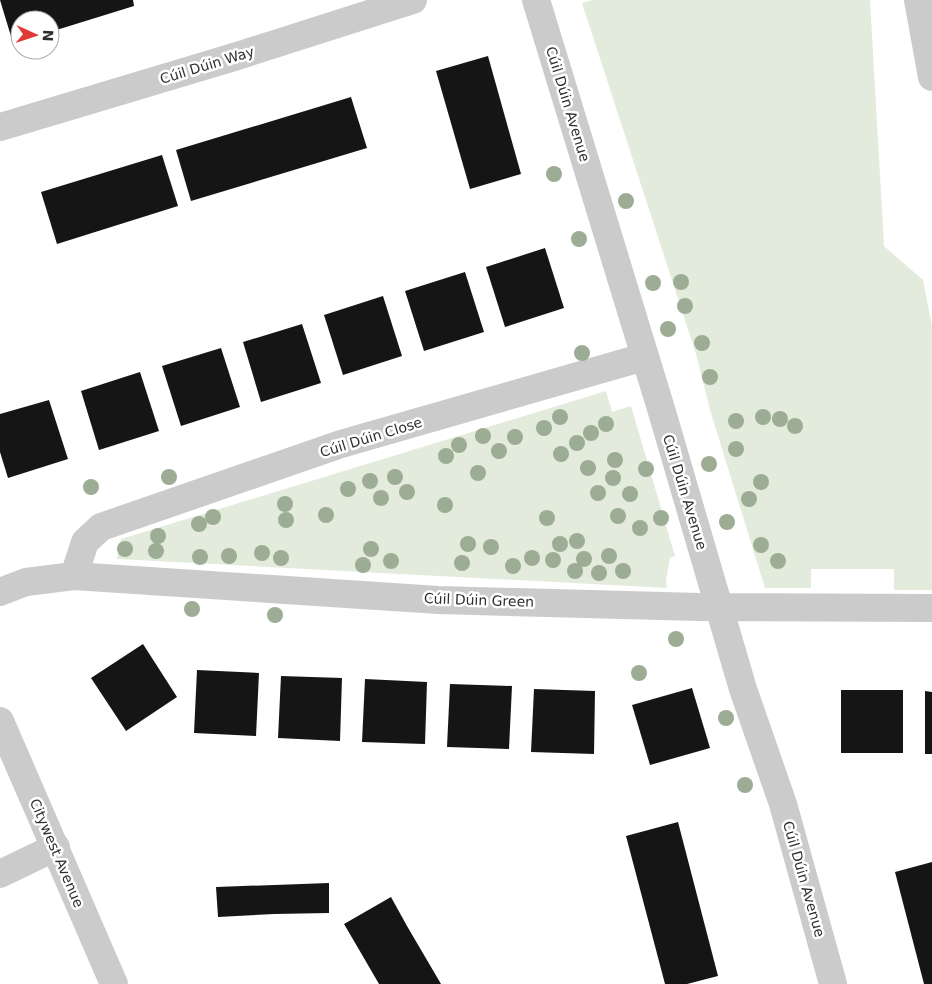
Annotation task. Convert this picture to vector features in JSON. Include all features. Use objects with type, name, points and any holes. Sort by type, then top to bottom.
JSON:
[{"type":"street","name":"Cúil Dúin Way","points":[[0,127],[224,60],[413,0]]},
{"type":"street","name":"Cúil Dúin Avenue","points":[[536,0],[743,688],[783,804],[833,984]]},
{"type":"street","points":[[918,0],[932,77]]},
{"type":"street","name":"Cúil Dúin Close","points":[[74,576],[85,542],[101,527],[341,444],[644,357]]},
{"type":"street","name":"Cúil Dúin Green","points":[[0,592],[26,582],[74,576],[438,600],[720,607],[932,608]]},
{"type":"street","name":"Citywest Avenue","points":[[0,722],[114,984]]},
{"type":"street","points":[[0,874],[56,848]]},
{"type":"green space","points":[[592,0],[870,0],[884,246],[923,280],[932,326],[932,590],[894,590],[894,569],[811,569],[811,588],[765,588],[710,410],[696,354],[582,3]]},
{"type":"green space","points":[[606,391],[612,412],[631,406],[675,556],[670,558],[666,581],[667,588],[117,559],[121,539]]},
{"type":"building","points":[[0,0],[133,0],[134,6],[60,29],[60,10],[10,10],[10,33]]},
{"type":"building","points":[[488,56],[521,174],[470,189],[436,71]]},
{"type":"building","points":[[351,97],[367,148],[191,201],[176,150]]},
{"type":"building","points":[[162,155],[178,206],[57,244],[41,192]]},
{"type":"building","points":[[545,248],[564,308],[505,327],[486,267]]},
{"type":"building","points":[[465,272],[484,332],[424,351],[405,291]]},
{"type":"building","points":[[383,296],[402,356],[343,375],[324,315]]},
{"type":"building","points":[[302,324],[321,383],[261,402],[243,342]]},
{"type":"building","points":[[221,348],[240,407],[181,426],[162,366]]},
{"type":"building","points":[[140,372],[159,431],[99,450],[81,391]]},
{"type":"building","points":[[49,400],[68,459],[8,478],[0,452],[0,414]]},
{"type":"building","points":[[143,644],[177,697],[126,731],[91,678]]},
{"type":"building","points":[[197,670],[259,673],[256,736],[194,733]]},
{"type":"building","points":[[281,676],[342,678],[340,741],[278,738]]},
{"type":"building","points":[[365,679],[427,682],[425,744],[362,742]]},
{"type":"building","points":[[450,684],[512,686],[509,749],[447,747]]},
{"type":"building","points":[[692,688],[710,748],[650,765],[632,705]]},
{"type":"building","points":[[534,689],[595,691],[594,754],[531,752]]},
{"type":"building","points":[[841,690],[903,690],[903,753],[841,753]]},
{"type":"building","points":[[925,691],[932,692],[932,754],[925,754]]},
{"type":"building","points":[[678,822],[718,976],[687,984],[665,984],[626,836]]},
{"type":"building","points":[[932,862],[932,984],[924,984],[895,872]]},
{"type":"building","points":[[329,883],[329,913],[218,917],[216,887]]},
{"type":"building","points":[[391,897],[441,984],[379,984],[344,924]]}]
